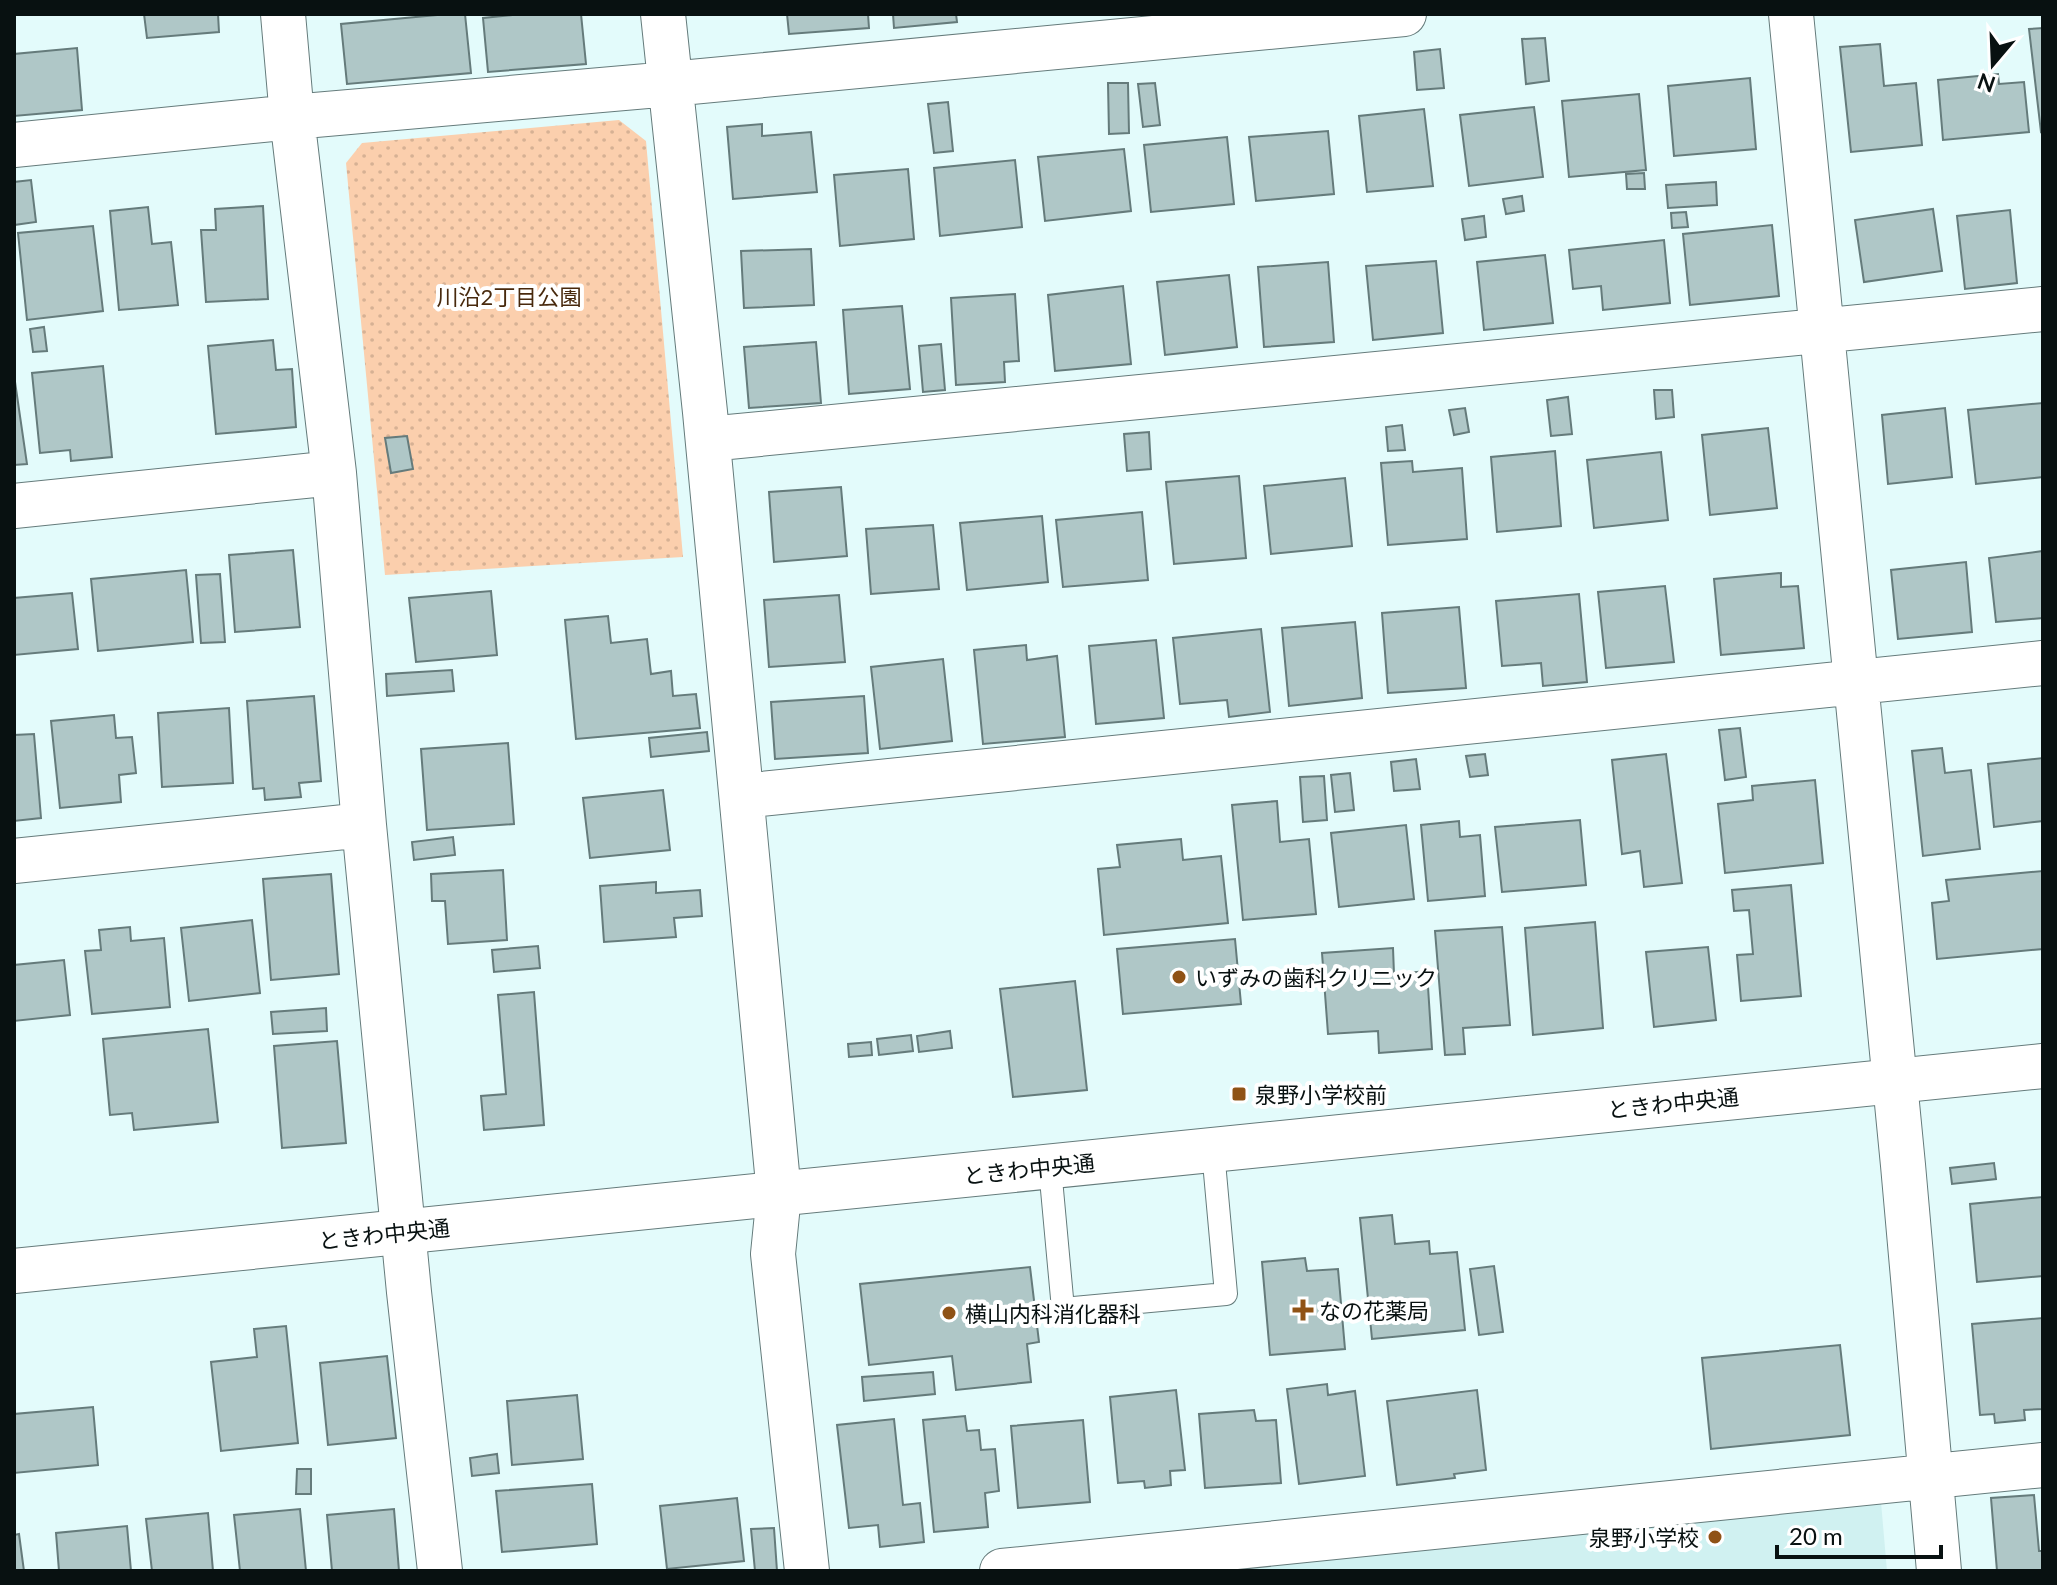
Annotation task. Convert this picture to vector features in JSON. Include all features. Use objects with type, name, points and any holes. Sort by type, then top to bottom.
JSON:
[{"type":"street","points":[[283,14],[292,117],[334,473],[403,1232],[440,1571]]},
{"type":"street","points":[[663,14],[708,439],[779,1194],[773,1254],[807,1571]]},
{"type":"street","points":[[14,145],[1404,14]]},
{"type":"street","points":[[1791,14],[1939,1571]]},
{"type":"street","points":[[708,439],[2043,309]]},
{"type":"street","points":[[14,506],[334,473]]},
{"type":"street","points":[[742,796],[2043,663]]},
{"type":"street","points":[[14,861],[364,825]]},
{"type":"street","name":"ときわ中央通","points":[[14,1271],[2043,1066]]},
{"type":"street","points":[[1002,1571],[2043,1465]]},
{"type":"lane","points":[[1050,1168],[1063,1309],[1226,1294],[1213,1151]]},
{"type":"shaded area","name":"泉野小学校","points":[[1881,1502],[1887,1571],[1211,1571]]},
{"type":"green space","name":"川沿2丁目公園","points":[[619,120],[646,141],[683,557],[385,575],[346,163],[362,143]]},
{"type":"building","points":[[144,14],[218,14],[219,32],[147,38]]},
{"type":"building","points":[[465,14],[471,73],[347,84],[341,24]]},
{"type":"building","points":[[522,14],[581,14],[586,64],[488,72],[483,18]]},
{"type":"building","points":[[787,14],[868,14],[869,28],[789,34]]},
{"type":"building","points":[[893,14],[956,14],[957,22],[894,28]]},
{"type":"building","points":[[2043,28],[2043,131],[2041,132],[2029,29]]},
{"type":"building","points":[[1545,38],[1549,81],[1526,84],[1522,39]]},
{"type":"building","points":[[1880,44],[1884,86],[1916,83],[1922,145],[1851,152],[1840,47]]},
{"type":"building","points":[[77,48],[82,110],[14,116],[14,54]]},
{"type":"building","points":[[1440,49],[1444,88],[1417,90],[1414,52]]},
{"type":"building","points":[[1998,74],[1999,84],[2024,82],[2029,132],[1943,140],[1938,80]]},
{"type":"building","points":[[1750,78],[1756,149],[1674,156],[1668,86]]},
{"type":"building","points":[[1108,83],[1128,83],[1129,133],[1109,134]]},
{"type":"building","points":[[1155,83],[1160,125],[1143,127],[1138,84]]},
{"type":"building","points":[[1639,94],[1646,170],[1569,177],[1562,101]]},
{"type":"building","points":[[948,102],[953,151],[934,153],[928,104]]},
{"type":"building","points":[[1534,107],[1543,177],[1469,186],[1460,115]]},
{"type":"building","points":[[1424,109],[1433,186],[1367,192],[1359,116]]},
{"type":"building","points":[[762,124],[762,136],[811,132],[817,192],[733,199],[727,127]]},
{"type":"building","points":[[1328,131],[1334,194],[1256,201],[1249,137]]},
{"type":"building","points":[[1227,137],[1234,204],[1151,212],[1144,145]]},
{"type":"building","points":[[1124,149],[1131,211],[1045,221],[1038,157]]},
{"type":"building","points":[[1015,160],[1022,227],[940,236],[934,168]]},
{"type":"building","points":[[908,169],[914,239],[840,246],[834,175]]},
{"type":"building","points":[[1644,173],[1645,189],[1627,189],[1626,174]]},
{"type":"building","points":[[31,180],[36,222],[14,225],[14,182]]},
{"type":"building","points":[[1716,182],[1717,205],[1668,208],[1666,185]]},
{"type":"building","points":[[1522,196],[1524,211],[1506,214],[1503,199]]},
{"type":"building","points":[[263,206],[268,299],[206,302],[201,230],[216,230],[215,209]]},
{"type":"building","points":[[148,207],[152,244],[171,242],[178,305],[119,310],[110,211]]},
{"type":"building","points":[[1933,209],[1942,271],[1864,282],[1855,220]]},
{"type":"building","points":[[2010,210],[2017,283],[1965,289],[1957,216]]},
{"type":"building","points":[[1686,212],[1688,227],[1672,228],[1671,213]]},
{"type":"building","points":[[1484,216],[1486,237],[1465,240],[1462,219]]},
{"type":"building","points":[[1772,225],[1779,296],[1690,305],[1683,234]]},
{"type":"building","points":[[93,226],[103,311],[27,320],[18,233]]},
{"type":"building","points":[[1664,240],[1670,303],[1603,310],[1601,286],[1573,289],[1569,250]]},
{"type":"building","points":[[811,249],[814,305],[744,308],[741,251]]},
{"type":"building","points":[[1545,255],[1553,323],[1484,330],[1477,262]]},
{"type":"building","points":[[1436,261],[1443,333],[1373,340],[1366,266]]},
{"type":"building","points":[[1328,262],[1334,342],[1264,347],[1258,267]]},
{"type":"building","points":[[1229,275],[1237,347],[1165,355],[1157,282]]},
{"type":"building","points":[[1123,286],[1131,364],[1055,371],[1048,295]]},
{"type":"building","points":[[1015,294],[1019,361],[1004,362],[1005,382],[956,385],[951,298]]},
{"type":"building","points":[[902,306],[910,389],[849,394],[843,310]]},
{"type":"building","points":[[44,327],[47,351],[33,352],[30,329]]},
{"type":"building","points":[[273,340],[276,370],[292,369],[296,427],[216,434],[208,346]]},
{"type":"building","points":[[816,342],[821,403],[749,408],[744,347]]},
{"type":"building","points":[[941,344],[945,390],[923,392],[919,346]]},
{"type":"building","points":[[103,366],[112,457],[71,461],[70,450],[40,453],[32,373]]},
{"type":"building","points":[[14,375],[27,464],[14,465]]},
{"type":"building","points":[[1654,390],[1672,390],[1674,417],[1656,419]]},
{"type":"building","points":[[1568,397],[1572,434],[1551,436],[1547,400]]},
{"type":"building","points":[[2043,403],[2043,477],[1976,484],[1968,410]]},
{"type":"building","points":[[1465,408],[1469,432],[1454,435],[1449,410]]},
{"type":"building","points":[[1945,408],[1952,477],[1888,484],[1882,415]]},
{"type":"building","points":[[1402,425],[1405,450],[1388,451],[1386,427]]},
{"type":"building","points":[[1768,428],[1777,508],[1710,515],[1702,435]]},
{"type":"building","points":[[1149,432],[1151,469],[1127,471],[1124,434]]},
{"type":"building","points":[[407,436],[413,469],[391,473],[385,438]]},
{"type":"building","points":[[1555,451],[1561,526],[1497,532],[1491,457]]},
{"type":"building","points":[[1661,452],[1668,520],[1594,528],[1587,460]]},
{"type":"building","points":[[1412,461],[1413,472],[1462,468],[1467,539],[1388,545],[1381,463]]},
{"type":"building","points":[[1239,476],[1246,558],[1174,564],[1166,482]]},
{"type":"building","points":[[1345,478],[1352,546],[1271,554],[1264,486]]},
{"type":"building","points":[[841,487],[847,556],[774,562],[769,492]]},
{"type":"building","points":[[1142,512],[1148,580],[1063,587],[1056,520]]},
{"type":"building","points":[[1042,516],[1048,582],[967,590],[960,523]]},
{"type":"building","points":[[933,525],[939,589],[871,594],[866,529]]},
{"type":"building","points":[[293,550],[300,627],[235,632],[229,555]]},
{"type":"building","points":[[2043,551],[2043,618],[1996,622],[1989,558]]},
{"type":"building","points":[[1966,562],[1972,632],[1898,639],[1891,570]]},
{"type":"building","points":[[186,570],[193,642],[98,651],[91,579]]},
{"type":"building","points":[[1781,573],[1781,587],[1798,586],[1804,648],[1721,655],[1714,579]]},
{"type":"building","points":[[220,574],[225,642],[201,643],[196,575]]},
{"type":"building","points":[[1665,586],[1674,662],[1606,668],[1598,592]]},
{"type":"building","points":[[491,591],[497,655],[416,662],[409,598]]},
{"type":"building","points":[[72,593],[78,649],[14,655],[14,598]]},
{"type":"building","points":[[1579,594],[1587,682],[1543,686],[1541,663],[1502,666],[1496,601]]},
{"type":"building","points":[[839,595],[845,662],[769,667],[764,600]]},
{"type":"building","points":[[1459,607],[1466,688],[1388,693],[1382,613]]},
{"type":"building","points":[[608,616],[611,643],[647,639],[651,674],[671,671],[673,696],[696,694],[700,728],[576,739],[565,620]]},
{"type":"building","points":[[1355,622],[1362,698],[1289,706],[1282,628]]},
{"type":"building","points":[[1261,629],[1270,712],[1229,717],[1227,700],[1180,704],[1173,638]]},
{"type":"building","points":[[1156,640],[1164,718],[1096,724],[1089,646]]},
{"type":"building","points":[[1026,645],[1027,660],[1057,656],[1065,737],[983,744],[974,650]]},
{"type":"building","points":[[943,659],[952,741],[880,749],[871,667]]},
{"type":"building","points":[[452,670],[454,691],[387,696],[386,674]]},
{"type":"building","points":[[314,696],[321,781],[299,783],[301,797],[265,800],[264,788],[253,789],[247,701]]},
{"type":"building","points":[[864,696],[868,753],[775,759],[771,702]]},
{"type":"building","points":[[229,708],[233,783],[162,787],[158,713]]},
{"type":"building","points":[[114,715],[116,738],[132,737],[136,773],[119,775],[121,802],[60,808],[51,721]]},
{"type":"building","points":[[1740,728],[1746,777],[1725,780],[1719,730]]},
{"type":"building","points":[[707,732],[709,751],[651,757],[649,738]]},
{"type":"building","points":[[34,734],[41,818],[14,821],[14,735]]},
{"type":"building","points":[[508,743],[514,824],[427,830],[421,749]]},
{"type":"building","points":[[1942,748],[1945,773],[1971,770],[1980,849],[1923,856],[1912,751]]},
{"type":"building","points":[[1485,754],[1488,775],[1470,777],[1466,756]]},
{"type":"building","points":[[1666,754],[1682,883],[1644,887],[1640,851],[1622,854],[1612,760]]},
{"type":"building","points":[[2043,758],[2043,821],[1994,827],[1988,764]]},
{"type":"building","points":[[1416,759],[1420,789],[1394,791],[1391,762]]},
{"type":"building","points":[[1350,773],[1354,810],[1335,812],[1331,775]]},
{"type":"building","points":[[1324,776],[1327,820],[1303,822],[1300,777]]},
{"type":"building","points":[[1815,780],[1823,863],[1725,873],[1718,804],[1753,800],[1752,786]]},
{"type":"building","points":[[663,790],[670,850],[590,858],[583,798]]},
{"type":"building","points":[[1277,801],[1280,842],[1309,839],[1316,914],[1243,920],[1232,805]]},
{"type":"building","points":[[1580,820],[1586,885],[1502,892],[1495,827]]},
{"type":"building","points":[[1459,821],[1460,837],[1480,835],[1485,896],[1428,901],[1421,825]]},
{"type":"building","points":[[1406,825],[1414,899],[1339,907],[1331,833]]},
{"type":"building","points":[[453,837],[455,855],[414,860],[412,842]]},
{"type":"building","points":[[1181,839],[1183,860],[1221,856],[1228,923],[1104,935],[1098,869],[1120,867],[1117,845]]},
{"type":"building","points":[[503,870],[507,940],[448,944],[445,901],[432,901],[431,874]]},
{"type":"building","points":[[2043,871],[2043,949],[1937,959],[1932,903],[1949,901],[1946,880]]},
{"type":"building","points":[[331,874],[339,974],[271,980],[263,879]]},
{"type":"building","points":[[656,882],[656,893],[700,890],[702,916],[674,918],[676,937],[604,942],[600,886]]},
{"type":"building","points":[[1791,885],[1801,996],[1741,1001],[1737,955],[1753,954],[1749,910],[1734,911],[1732,890]]},
{"type":"building","points":[[252,920],[260,993],[189,1001],[181,928]]},
{"type":"building","points":[[1595,922],[1603,1028],[1533,1035],[1525,928]]},
{"type":"building","points":[[130,927],[131,941],[164,938],[170,1007],[92,1014],[85,951],[101,950],[99,930]]},
{"type":"building","points":[[1502,927],[1510,1025],[1463,1028],[1465,1054],[1445,1055],[1435,931]]},
{"type":"building","name":"いずみの歯科クリニック","points":[[1235,939],[1241,1004],[1123,1014],[1117,949]]},
{"type":"building","points":[[538,946],[540,968],[494,972],[492,950]]},
{"type":"building","points":[[1708,947],[1716,1020],[1654,1027],[1646,952]]},
{"type":"building","points":[[1393,948],[1394,974],[1427,971],[1432,1049],[1379,1053],[1378,1031],[1328,1034],[1322,953]]},
{"type":"building","points":[[64,960],[70,1015],[14,1021],[14,965]]},
{"type":"building","points":[[1075,981],[1087,1090],[1013,1097],[1000,989]]},
{"type":"building","points":[[534,992],[544,1125],[484,1130],[481,1096],[506,1094],[498,995]]},
{"type":"building","points":[[326,1008],[327,1031],[273,1034],[271,1012]]},
{"type":"building","points":[[208,1029],[218,1122],[134,1130],[132,1113],[110,1115],[103,1039]]},
{"type":"building","points":[[950,1031],[952,1048],[919,1052],[917,1036]]},
{"type":"building","points":[[911,1035],[913,1051],[879,1055],[877,1039]]},
{"type":"building","points":[[337,1041],[346,1143],[282,1148],[274,1046]]},
{"type":"building","points":[[871,1042],[872,1055],[849,1057],[848,1044]]},
{"type":"building","points":[[1994,1163],[1996,1179],[1952,1184],[1950,1168]]},
{"type":"building","points":[[2043,1197],[2043,1276],[1977,1282],[1970,1204]]},
{"type":"building","points":[[1392,1215],[1395,1244],[1429,1241],[1430,1254],[1457,1252],[1465,1330],[1372,1339],[1360,1218]]},
{"type":"building","name":"なの花薬局","points":[[1305,1258],[1307,1271],[1338,1269],[1345,1349],[1270,1355],[1262,1262]]},
{"type":"building","points":[[1494,1266],[1503,1332],[1479,1335],[1470,1269]]},
{"type":"building","name":"横山内科消化器科","points":[[1030,1267],[1039,1342],[1027,1344],[1031,1382],[956,1390],[952,1356],[869,1365],[860,1284]]},
{"type":"building","points":[[2043,1318],[2043,1409],[2024,1410],[2025,1420],[1995,1423],[1994,1414],[1980,1415],[1972,1324]]},
{"type":"building","points":[[286,1326],[298,1443],[221,1451],[211,1362],[257,1357],[254,1329]]},
{"type":"building","points":[[1840,1345],[1850,1435],[1711,1449],[1702,1358]]},
{"type":"building","points":[[387,1356],[396,1438],[328,1445],[320,1363]]},
{"type":"building","points":[[933,1372],[935,1394],[864,1401],[862,1377]]},
{"type":"building","points":[[1327,1384],[1328,1395],[1355,1391],[1365,1476],[1299,1484],[1287,1389]]},
{"type":"building","points":[[1176,1390],[1185,1470],[1170,1471],[1171,1485],[1145,1488],[1144,1481],[1118,1483],[1110,1397]]},
{"type":"building","points":[[1477,1390],[1486,1470],[1454,1474],[1455,1478],[1397,1485],[1387,1401]]},
{"type":"building","points":[[577,1395],[583,1459],[512,1465],[507,1401]]},
{"type":"building","points":[[93,1407],[98,1465],[14,1473],[14,1414]]},
{"type":"building","points":[[1254,1410],[1256,1421],[1276,1420],[1281,1483],[1205,1488],[1199,1414]]},
{"type":"building","points":[[965,1416],[967,1431],[979,1430],[981,1450],[995,1449],[999,1491],[985,1493],[988,1527],[934,1532],[923,1420]]},
{"type":"building","points":[[894,1419],[903,1505],[920,1503],[924,1542],[880,1547],[878,1525],[849,1528],[837,1425]]},
{"type":"building","points":[[1083,1420],[1090,1502],[1018,1508],[1011,1426]]},
{"type":"building","points":[[497,1454],[499,1473],[472,1476],[470,1458]]},
{"type":"building","points":[[297,1469],[311,1469],[311,1494],[296,1494]]},
{"type":"building","points":[[592,1484],[597,1544],[502,1552],[496,1491]]},
{"type":"building","points":[[2034,1495],[2043,1571],[1997,1571],[1991,1498]]},
{"type":"building","points":[[737,1498],[744,1561],[667,1569],[660,1506]]},
{"type":"building","points":[[300,1509],[306,1571],[240,1571],[234,1515]]},
{"type":"building","points":[[394,1509],[399,1571],[332,1571],[327,1515]]},
{"type":"building","points":[[208,1513],[213,1571],[152,1571],[146,1519]]},
{"type":"building","points":[[127,1526],[131,1571],[59,1571],[56,1533]]},
{"type":"building","points":[[774,1528],[777,1571],[755,1571],[751,1529]]},
{"type":"building","points":[[19,1534],[24,1571],[14,1571],[14,1535]]},
{"type":"place","name":"いずみの歯科クリニック","points":[[1179,977]]},
{"type":"place","name":"泉野小学校前","points":[[1239,1094]]},
{"type":"place","name":"なの花薬局","points":[[1303,1310]]},
{"type":"place","name":"横山内科消化器科","points":[[949,1313]]},
{"type":"place","name":"泉野小学校","points":[[1715,1537]]}]
